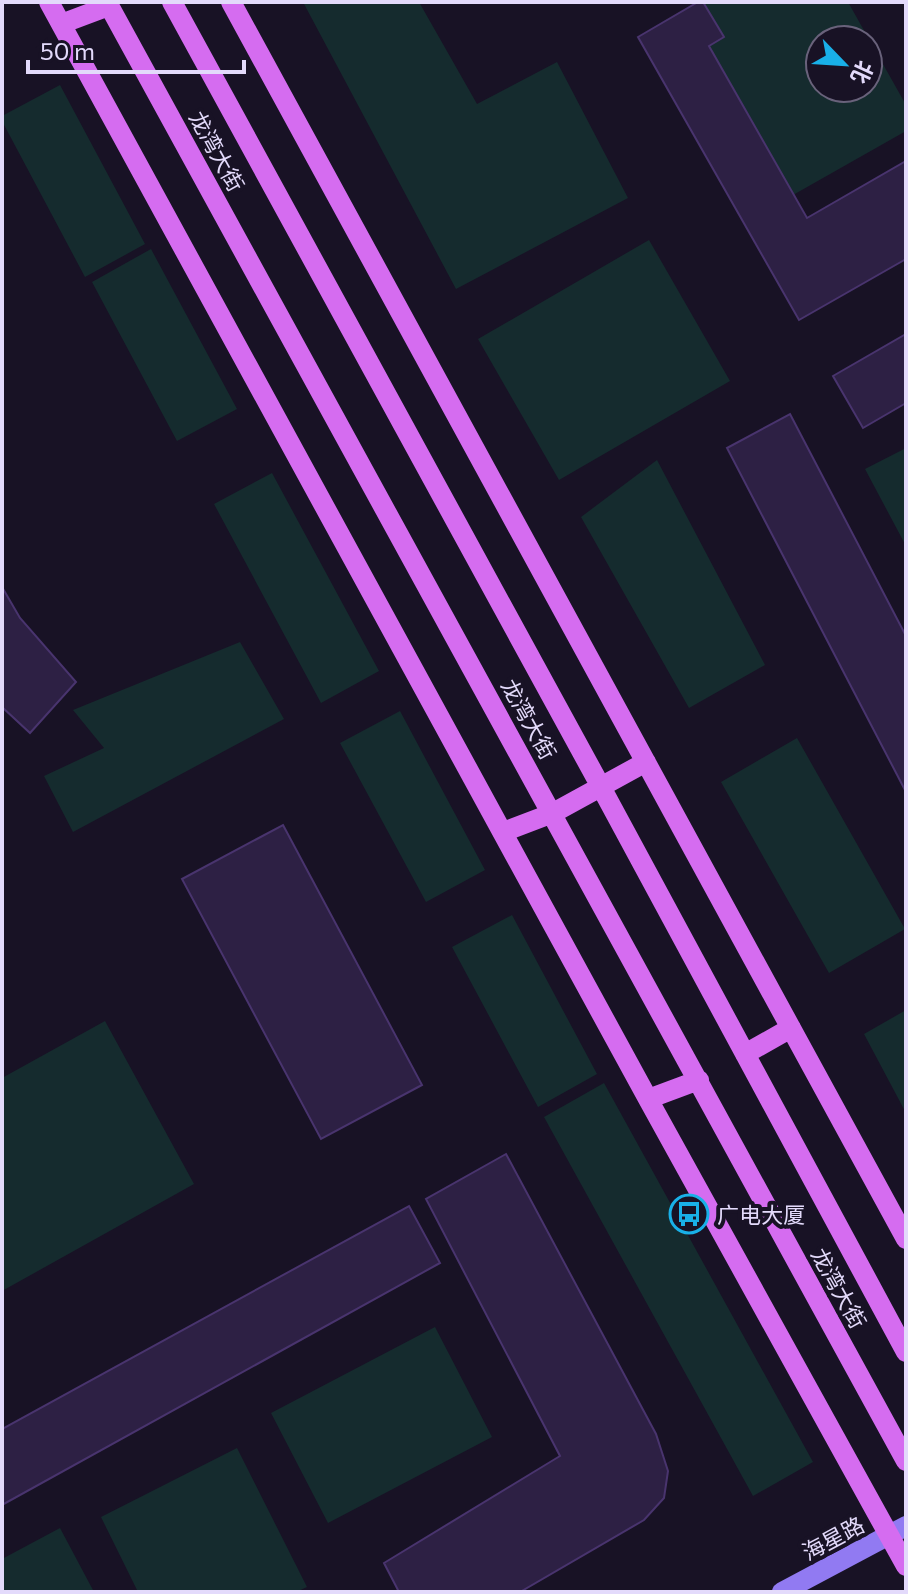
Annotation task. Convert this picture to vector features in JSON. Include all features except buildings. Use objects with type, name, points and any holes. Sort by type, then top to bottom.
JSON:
[{"type":"main road","points":[[49,2],[648,1099],[897,1530],[906,1566]]},
{"type":"main road","name":"龙湾大街","points":[[172,2],[906,1352]]},
{"type":"main road","points":[[231,2],[906,1239]]},
{"type":"main road","points":[[61,24],[108,4]]},
{"type":"main road","name":"龙湾大街","points":[[108,4],[906,1461]]},
{"type":"main road","points":[[503,832],[553,813],[646,762]]},
{"type":"main road","points":[[745,1054],[791,1028]]},
{"type":"main road","points":[[648,1099],[699,1080]]},
{"type":"main road","name":"海星路","points":[[782,1592],[897,1530]]},
{"type":"green space","points":[[303,2],[419,2],[477,104],[557,62],[628,198],[456,289]]},
{"type":"green space","points":[[703,2],[848,2],[860,24],[804,24],[804,104],[884,104],[884,66],[906,105],[906,131],[793,195],[709,46],[723,37]]},
{"type":"green space","points":[[60,85],[145,244],[85,277],[2,121],[2,116]]},
{"type":"green space","points":[[649,240],[730,381],[559,480],[478,339]]},
{"type":"green space","points":[[151,249],[237,409],[177,441],[92,282]]},
{"type":"green space","points":[[906,448],[906,546],[865,469]]},
{"type":"green space","points":[[657,460],[765,665],[689,708],[581,517]]},
{"type":"green space","points":[[272,473],[379,671],[321,703],[214,504]]},
{"type":"green space","points":[[240,642],[284,719],[73,832],[44,776],[104,748],[73,710]]},
{"type":"green space","points":[[400,711],[485,870],[426,902],[340,743]]},
{"type":"green space","points":[[797,738],[905,929],[829,973],[721,782]]},
{"type":"green space","points":[[512,915],[597,1074],[538,1107],[452,947]]},
{"type":"green space","points":[[906,1010],[906,1113],[864,1034]]},
{"type":"green space","points":[[105,1021],[194,1184],[2,1291],[2,1078]]},
{"type":"green space","points":[[604,1083],[813,1462],[753,1496],[544,1117]]},
{"type":"green space","points":[[435,1327],[492,1437],[328,1523],[271,1413]]},
{"type":"green space","points":[[237,1448],[307,1587],[296,1592],[138,1592],[101,1517]]},
{"type":"green space","points":[[60,1528],[94,1592],[2,1592],[2,1559]]},
{"type":"place","name":"广电大厦","points":[[689,1214]]}]
